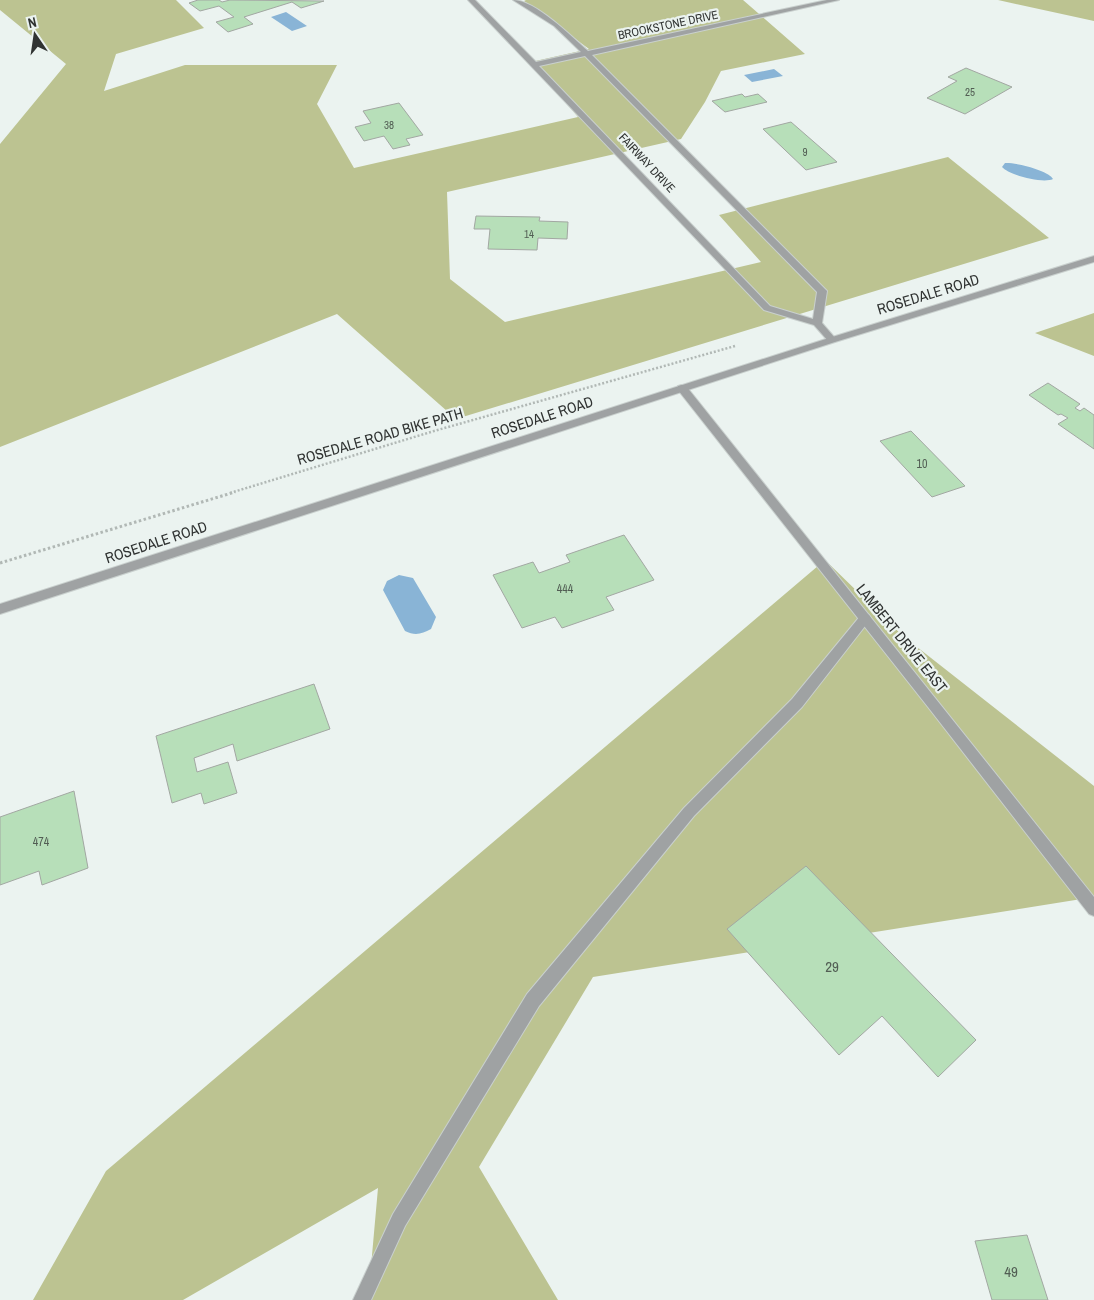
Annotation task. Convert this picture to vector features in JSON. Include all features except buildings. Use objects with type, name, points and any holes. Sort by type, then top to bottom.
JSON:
[{"type":"street","name":"FAIRWAY DRIVE","points":[[471,0],[533,66],[584,115],[767,308],[817,323]]},
{"type":"street","points":[[516,0],[556,25],[587,54],[822,290],[817,323],[832,340]]},
{"type":"street","name":"BROOKSTONE DRIVE","points":[[533,66],[836,0]]},
{"type":"street","name":"ROSEDALE ROAD","points":[[0,608],[832,340],[1094,259]]},
{"type":"street","name":"LAMBERT DRIVE EAST","points":[[682,388],[1094,910]]},
{"type":"street","points":[[362,1300],[399,1220],[533,1000],[689,812],[797,703],[865,618]]},
{"type":"path","name":"ROSEDALE ROAD BIKE PATH","points":[[0,563],[434,431],[741,344]]},
{"type":"green space","points":[[0,0],[176,0],[204,28],[116,54],[104,91],[185,65],[337,65],[317,104],[354,168],[578,117],[531,62],[589,49],[524,1],[526,0],[743,0],[805,54],[721,71],[705,102],[681,139],[447,192],[450,279],[505,322],[761,262],[719,215],[948,157],[1049,238],[456,419],[337,314],[0,447],[0,144],[66,64],[0,10]]},
{"type":"green space","points":[[998,0],[1094,0],[1094,21]]},
{"type":"green space","points":[[1094,313],[1094,356],[1035,333]]},
{"type":"green space","points":[[825,560],[903,636],[1094,786],[1094,897],[593,977],[479,1167],[558,1300],[368,1300],[378,1188],[183,1300],[33,1300],[106,1171]]},
{"type":"water","points":[[286,12],[307,26],[292,31],[271,17]]},
{"type":"water","points":[[774,69],[783,76],[752,82],[744,75]]},
{"type":"water","points":[[1005,163],[1032,168],[1046,173],[1053,179],[1034,180],[1019,176],[1002,167]]},
{"type":"water","points":[[399,575],[413,578],[436,617],[431,629],[418,634],[405,631],[383,590],[387,581]]}]
